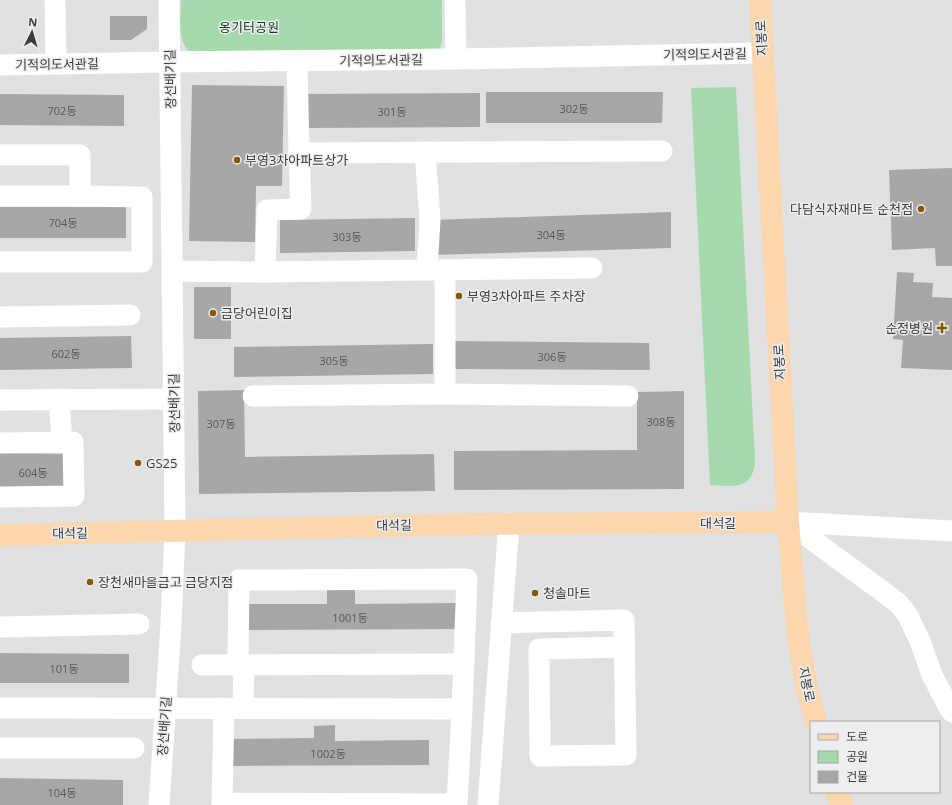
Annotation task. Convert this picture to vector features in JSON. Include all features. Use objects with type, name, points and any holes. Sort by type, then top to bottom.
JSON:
[{"type":"main road","name":"지봉로","points":[[760,0],[788,522],[798,638],[807,690],[816,721]]},
{"type":"main road","name":"대석길","points":[[0,535],[509,523],[788,522]]},
{"type":"main road","points":[[836,793],[837,805]]},
{"type":"main road","points":[[836,793],[842,805]]},
{"type":"street","points":[[55,0],[56,64]]},
{"type":"street","name":"장선배기길","points":[[159,805],[171,624],[175,530],[169,0]]},
{"type":"street","points":[[455,0],[456,59]]},
{"type":"street","name":"기적의도서관길","points":[[0,65],[762,53]]},
{"type":"street","points":[[265,272],[267,210],[301,209],[297,61]]},
{"type":"street","points":[[299,153],[662,151]]},
{"type":"street","points":[[425,152],[430,220],[436,270],[445,394]]},
{"type":"street","points":[[0,155],[80,155],[80,196]]},
{"type":"street","points":[[0,196],[142,197],[142,262],[0,262]]},
{"type":"street","points":[[172,271],[265,272],[592,268]]},
{"type":"street","points":[[0,317],[130,315]]},
{"type":"street","points":[[253,396],[445,394],[628,396]]},
{"type":"street","points":[[59,399],[62,442]]},
{"type":"street","points":[[0,400],[173,399]]},
{"type":"street","points":[[0,443],[73,442],[74,496],[0,497]]},
{"type":"street","points":[[788,522],[952,532]]},
{"type":"street","points":[[788,522],[899,604],[908,616],[920,641],[932,675],[951,708]]},
{"type":"street","points":[[488,805],[509,523]]},
{"type":"street","points":[[467,579],[464,664],[457,804],[222,803],[233,708],[241,665],[239,580],[467,579]]},
{"type":"street","points":[[501,623],[624,620],[626,755],[540,756],[539,648],[624,646]]},
{"type":"street","points":[[0,627],[139,624]]},
{"type":"street","points":[[202,665],[464,664]]},
{"type":"street","points":[[0,708],[462,709]]},
{"type":"street","points":[[0,748],[134,748]]},
{"type":"green space","name":"옹기터공원","points":[[181,0],[442,0],[441,46],[437,51],[196,54],[188,50],[182,40],[180,26]]},
{"type":"green space","points":[[736,87],[755,461],[750,478],[746,482],[740,485],[726,486],[710,485],[691,88]]},
{"type":"building","points":[[110,16],[147,16],[147,29],[131,40],[110,40]]},
{"type":"building","name":"부영3차아파트상가","points":[[192,85],[284,86],[282,186],[256,186],[255,242],[189,241]]},
{"type":"building","points":[[486,92],[663,92],[662,123],[486,123]]},
{"type":"building","points":[[480,93],[480,127],[304,128],[303,94]]},
{"type":"building","points":[[0,94],[124,95],[124,126],[0,125]]},
{"type":"building","name":"다담식자재마트 순천점","points":[[952,168],[952,266],[936,266],[935,248],[892,250],[889,170]]},
{"type":"building","points":[[0,207],[126,207],[126,238],[0,238]]},
{"type":"building","points":[[671,212],[671,248],[431,255],[430,220]]},
{"type":"building","points":[[415,218],[415,251],[280,253],[280,220]]},
{"type":"building","points":[[897,272],[914,273],[913,282],[933,283],[932,297],[952,298],[952,370],[901,368],[903,340],[893,339]]},
{"type":"building","name":"금당어린이집","points":[[194,287],[231,287],[231,339],[194,339]]},
{"type":"building","points":[[131,336],[132,368],[0,370],[0,338]]},
{"type":"building","points":[[454,341],[649,343],[650,370],[455,369]]},
{"type":"building","points":[[433,344],[433,374],[234,377],[234,347]]},
{"type":"building","points":[[244,390],[245,457],[434,454],[435,491],[199,494],[198,391]]},
{"type":"building","points":[[684,391],[684,489],[454,490],[454,451],[637,450],[637,392]]},
{"type":"building","points":[[0,453],[66,454],[66,491],[0,491]]},
{"type":"building","points":[[355,589],[355,604],[457,603],[457,629],[244,630],[244,604],[327,604],[327,590]]},
{"type":"building","points":[[0,653],[129,654],[129,683],[0,683]]},
{"type":"building","points":[[335,725],[335,741],[429,740],[429,765],[228,766],[228,739],[314,738],[314,726]]},
{"type":"building","points":[[0,778],[123,780],[123,805],[0,805]]},
{"type":"place","name":"부영3차아파트상가","points":[[237,160]]},
{"type":"place","name":"다담식자재마트 순천점","points":[[921,209]]},
{"type":"place","name":"부영3차아파트 주차장","points":[[459,296]]},
{"type":"place","name":"금당어린이집","points":[[213,313]]},
{"type":"place","name":"순정병원","points":[[942,328]]},
{"type":"place","name":"GS25","points":[[138,463]]},
{"type":"place","name":"장천새마을금고 금당지점","points":[[90,582]]},
{"type":"place","name":"청솔마트","points":[[535,593]]}]
